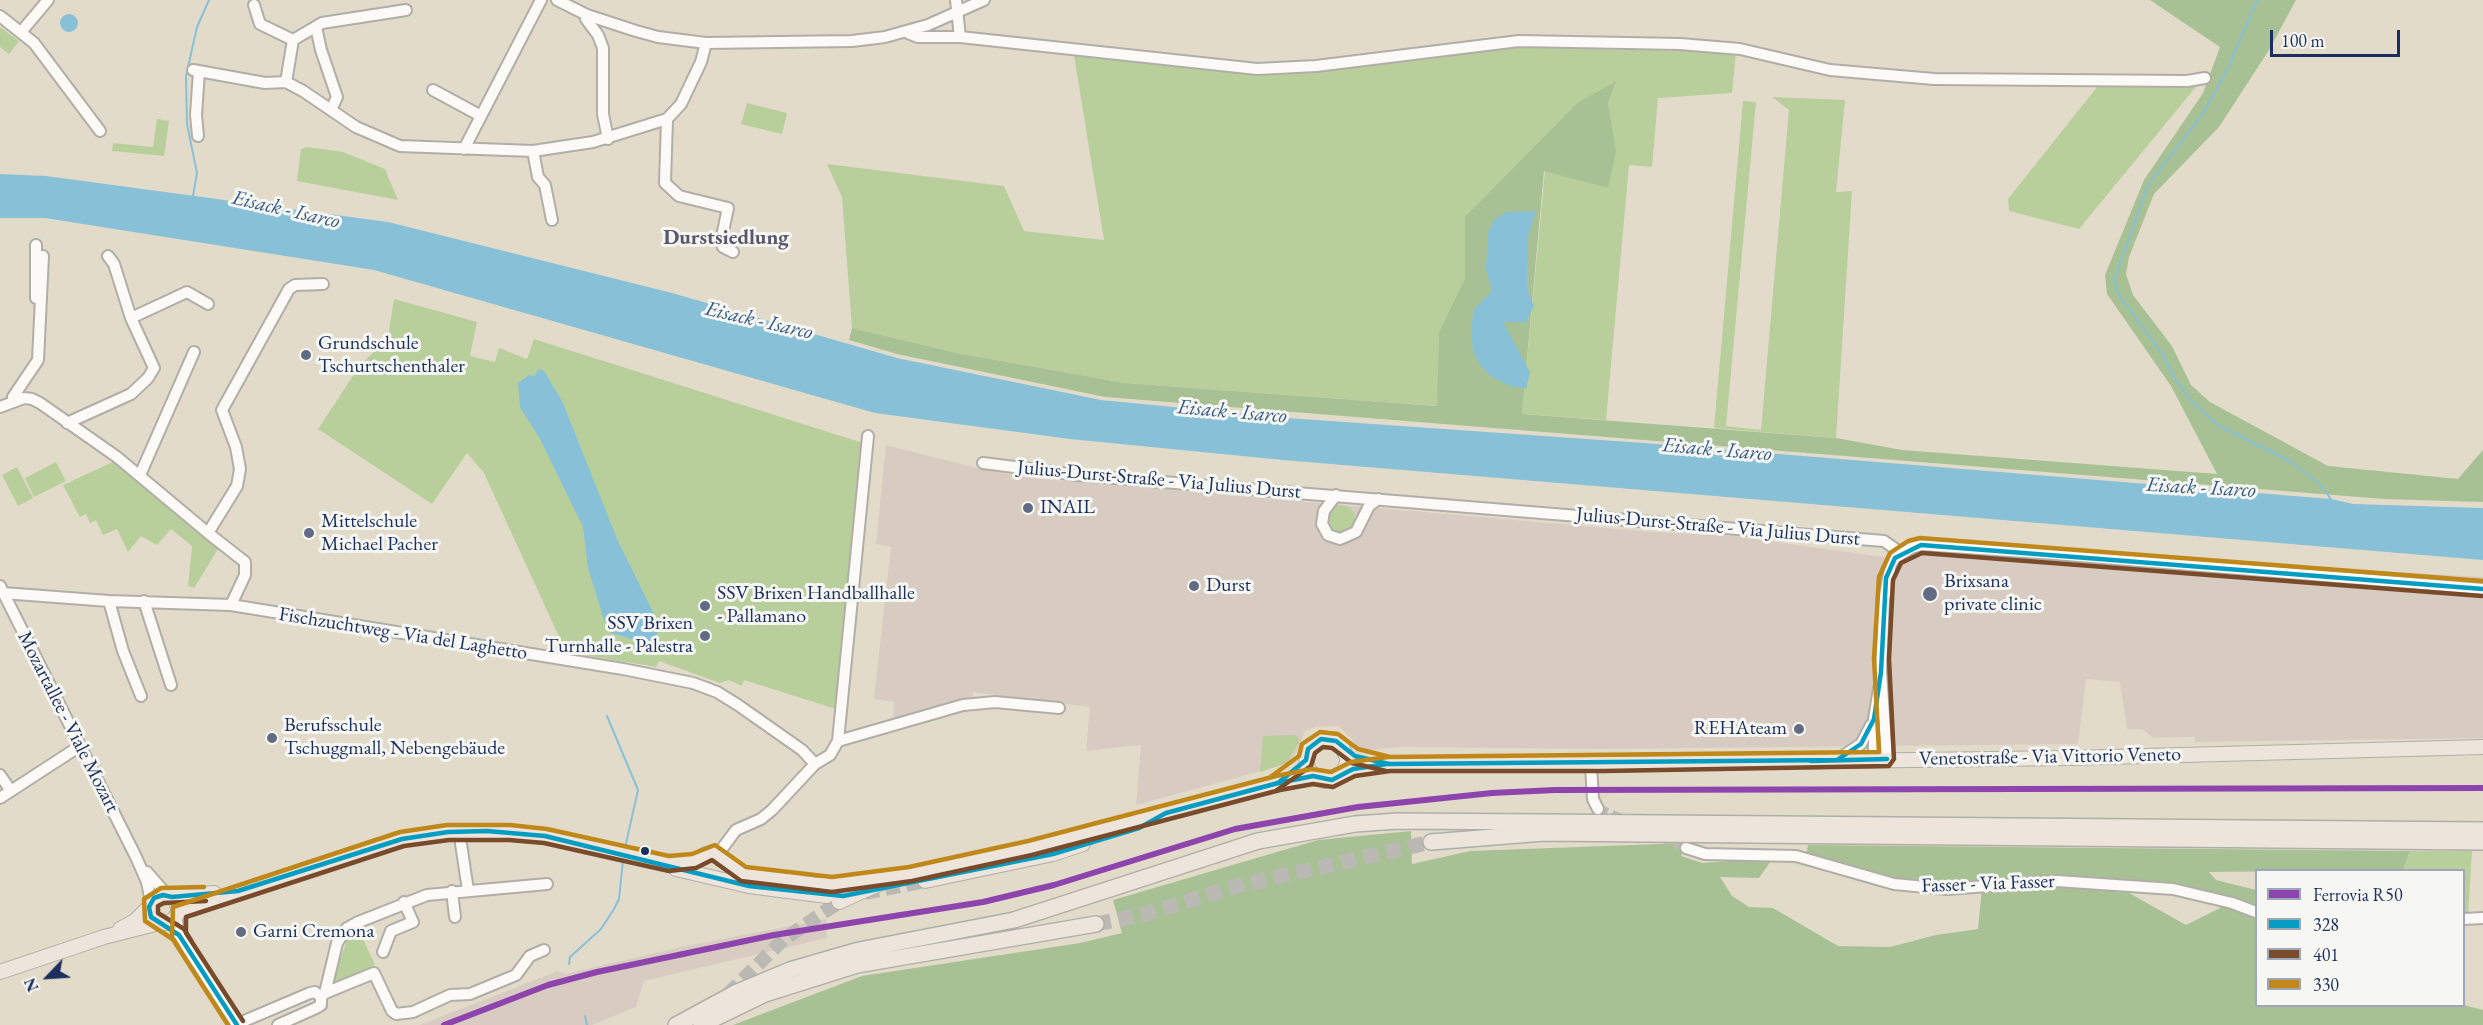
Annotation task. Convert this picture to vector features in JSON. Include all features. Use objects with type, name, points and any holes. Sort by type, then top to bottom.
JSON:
[{"type":"highway","points":[[676,1025],[735,993],[790,970],[859,950],[1014,920],[1066,906],[1247,844],[1355,824],[1398,821],[2483,830]]},
{"type":"highway","points":[[1431,842],[1544,833],[2483,842]]},
{"type":"highway","points":[[701,1025],[765,994],[857,965],[1096,924]]},
{"type":"main road","name":"Venetostraße - Via Vittorio Veneto","points":[[1278,783],[1306,760],[1308,749],[1321,739],[1336,741],[1347,752],[1389,764]]},
{"type":"main road","name":"Venetostraße - Via Vittorio Veneto","points":[[910,874],[1054,843],[1278,783],[1313,776],[1325,781],[1338,778],[1343,773],[1389,764],[1591,765],[2483,747]]},
{"type":"main road","points":[[1343,773],[1348,760],[1347,752]]},
{"type":"main road","points":[[1306,760],[1313,776]]},
{"type":"main road","points":[[925,881],[1053,854],[1139,828],[1166,813]]},
{"type":"main road","points":[[0,972],[104,937],[169,919],[238,891],[368,848],[402,839],[441,833],[509,832],[545,836],[669,864],[701,866]]},
{"type":"main road","points":[[701,866],[706,854],[721,857],[743,874],[816,885],[846,884],[910,874]]},
{"type":"main road","points":[[717,877],[724,868],[721,857]]},
{"type":"main road","points":[[701,866],[708,878],[717,877],[749,886],[833,899],[910,874]]},
{"type":"main road","points":[[104,937],[135,921],[158,896],[238,891]]},
{"type":"main road","name":"Mozartallee - Viale Mozart","points":[[150,904],[151,917],[169,919],[177,904],[169,896]]},
{"type":"street","points":[[21,32],[48,0]]},
{"type":"street","points":[[464,149],[541,0]]},
{"type":"street","points":[[557,0],[587,15],[658,37],[706,43],[852,41],[908,33],[984,0]]},
{"type":"street","points":[[956,0],[960,37]]},
{"type":"street","points":[[254,5],[260,24],[292,40]]},
{"type":"street","points":[[292,40],[322,23],[406,10]]},
{"type":"street","points":[[587,15],[586,19],[598,35],[603,48],[603,114],[608,139]]},
{"type":"street","points":[[0,16],[34,43],[100,131]]},
{"type":"street","points":[[316,27],[321,50],[337,97],[331,110]]},
{"type":"street","points":[[908,33],[918,37],[960,37],[1257,69],[1316,66],[1519,41],[1680,44],[1740,48],[1830,70],[1934,79],[2187,81],[2205,78]]},
{"type":"street","points":[[286,82],[292,40]]},
{"type":"street","points":[[198,136],[196,70],[265,83],[286,82],[376,137],[400,147],[533,151],[608,139],[668,119],[681,104],[701,62],[706,43]]},
{"type":"street","points":[[433,90],[481,116]]},
{"type":"street","points":[[668,119],[664,178],[668,187],[679,196],[728,208],[721,242],[727,250],[733,252]]},
{"type":"street","points":[[533,151],[538,177],[545,185],[552,220]]},
{"type":"street","points":[[32,367],[37,310],[34,289],[36,245]]},
{"type":"street","points":[[14,402],[13,398],[38,360],[43,256]]},
{"type":"street","points":[[67,423],[120,400],[148,378],[154,368],[131,318],[114,264],[108,256]]},
{"type":"street","points":[[208,532],[237,486],[240,469],[236,447],[222,410],[289,289],[295,285],[323,284]]},
{"type":"street","points":[[131,318],[187,292],[208,304]]},
{"type":"street","points":[[140,475],[194,352]]},
{"type":"street","points":[[0,407],[32,399],[140,475],[244,562],[245,575],[231,605]]},
{"type":"street","points":[[721,857],[729,837],[743,826],[762,819],[815,764],[830,755],[838,741],[868,436]]},
{"type":"street","name":"Julius-Durst-Straße - Via Julius Durst","points":[[982,463],[1077,475],[1884,541],[1901,553]]},
{"type":"street","name":"Julius-Durst-Straße - Via Julius Durst","points":[[1336,495],[1324,511],[1322,524],[1324,530],[1334,538],[1346,538],[1356,532],[1368,506],[1378,499]]},
{"type":"street","points":[[1353,497],[1359,523]]},
{"type":"street","points":[[1881,759],[1881,672],[1886,578],[1891,564],[1901,553],[1921,546],[1958,547],[2483,589]]},
{"type":"street","name":"Fischzuchtweg - Via del Laghetto","points":[[2,590],[109,601],[231,605],[413,637],[623,669],[693,683],[717,692],[738,705],[802,750],[815,764]]},
{"type":"street","name":"Mozartallee - Viale Mozart","points":[[2,590],[136,857],[147,882],[150,904]]},
{"type":"street","points":[[109,601],[123,651],[141,696]]},
{"type":"street","points":[[144,602],[171,685]]},
{"type":"street","points":[[1881,672],[1874,719],[1881,759]]},
{"type":"street","points":[[838,741],[963,705],[995,702],[1059,708]]},
{"type":"street","points":[[1837,760],[1861,744],[1874,719]]},
{"type":"street","points":[[0,798],[80,746]]},
{"type":"street","points":[[1591,765],[1593,799],[1599,808]]},
{"type":"street","points":[[0,775],[10,791]]},
{"type":"street","points":[[461,844],[468,890]]},
{"type":"street","name":"Fasser - Via Fasser","points":[[1686,848],[1705,854],[1796,856],[1894,884],[1947,889],[2057,881],[2173,889],[2232,903],[2255,912]]},
{"type":"street","name":"Mozartallee - Viale Mozart","points":[[136,857],[169,896]]},
{"type":"street","points":[[278,1025],[321,1005],[341,935],[356,923],[404,902],[452,891],[546,884]]},
{"type":"street","points":[[452,891],[455,917]]},
{"type":"street","points":[[383,952],[391,931],[412,922],[404,902]]},
{"type":"street","points":[[2465,919],[2483,918]]},
{"type":"street","name":"Mozartallee - Viale Mozart","points":[[169,919],[237,1025]]},
{"type":"street","points":[[237,1025],[310,993],[323,995],[374,973],[392,1011],[396,1014],[413,1012],[450,995],[470,994],[516,975],[531,956],[544,950]]},
{"type":"shaded area","points":[[886,445],[985,470],[1031,478],[1654,532],[1734,536],[1890,558],[2016,551],[2483,577],[2483,738],[2195,742],[2195,737],[2153,738],[2144,730],[2127,729],[2120,682],[2086,679],[2078,744],[1602,749],[1400,747],[1370,750],[1357,749],[1353,740],[1338,726],[1315,727],[1305,731],[1298,750],[1287,764],[1136,805],[1141,745],[1086,751],[1090,707],[973,692],[972,700],[893,722],[894,702],[874,699],[891,547],[876,544]]},
{"type":"shaded area","points":[[826,919],[827,938],[644,981],[636,1007],[592,1025],[420,1025],[558,971],[565,974],[681,947]]},
{"type":"green space","points":[[2150,0],[2296,0],[2269,50],[2219,127],[2154,194],[2129,257],[2126,274],[2133,295],[2172,346],[2191,385],[2210,402],[2328,466],[2458,479],[2483,450],[2483,502],[2384,499],[1105,397],[897,354],[849,340],[852,328],[957,353],[1125,383],[1437,406],[1439,332],[1465,278],[1465,217],[1577,103],[1617,81],[1608,103],[1616,151],[1608,188],[1544,171],[1522,414],[1836,438],[1902,450],[2217,474],[2171,386],[2107,294],[2105,275],[2144,180],[2203,93],[2220,47]]},
{"type":"green space","points":[[0,27],[19,41],[9,54],[0,47]]},
{"type":"green space","points":[[1518,47],[1736,52],[1732,93],[1658,98],[1652,167],[1629,165],[1606,420],[1522,414],[1545,170],[1608,188],[1615,145],[1549,151],[1534,181],[1536,211],[1506,212],[1506,184],[1550,139],[1594,120],[1609,108],[1608,103],[1617,82],[1577,103],[1466,217],[1465,278],[1439,332],[1438,406],[1125,383],[957,353],[852,328],[842,197],[827,164],[1004,186],[1024,231],[1104,240],[1074,55],[1205,70],[1258,72],[1316,69],[1458,50]]},
{"type":"green space","points":[[2101,82],[2199,83],[2079,229],[2009,211],[2008,199]]},
{"type":"green space","points":[[1772,97],[1845,100],[1836,192],[1852,191],[1836,438],[1714,428],[1743,101],[1756,102],[1726,426],[1761,430],[1789,110]]},
{"type":"green space","points":[[747,103],[787,113],[782,134],[741,124]]},
{"type":"green space","points":[[157,119],[169,121],[164,156],[112,151],[113,143],[153,147]]},
{"type":"green space","points":[[307,147],[343,152],[385,169],[398,200],[297,181],[301,149]]},
{"type":"green space","points":[[394,299],[477,322],[470,356],[495,362],[499,348],[527,359],[534,339],[863,443],[836,709],[744,680],[742,686],[729,680],[720,683],[659,661],[656,667],[566,652],[484,473],[467,453],[432,504],[318,429],[359,367],[388,337]]},
{"type":"green space","points":[[115,461],[218,549],[194,588],[188,586],[192,546],[171,529],[157,545],[141,536],[128,552],[117,529],[103,535],[96,520],[90,523],[86,514],[80,517],[63,485]]},
{"type":"green space","points":[[56,462],[66,481],[34,497],[25,478]]},
{"type":"green space","points":[[17,467],[33,498],[18,506],[2,475]]},
{"type":"green space","points":[[1341,505],[1351,509],[1355,519],[1351,529],[1341,533],[1331,529],[1327,519],[1331,509]]},
{"type":"green space","points":[[1296,735],[1300,740],[1287,763],[1260,772],[1263,736]]},
{"type":"green space","points":[[1411,831],[1412,864],[1470,851],[1687,843],[1681,856],[1702,863],[1773,858],[1759,878],[1720,877],[1732,896],[1749,907],[1773,908],[1838,946],[1890,947],[1936,935],[1978,929],[1982,888],[1894,884],[1806,858],[1808,845],[2410,851],[2403,869],[2255,869],[2255,872],[2209,872],[2216,880],[2255,890],[2255,1007],[2465,1005],[2483,1010],[2483,1025],[733,1025],[862,976],[1080,943],[1122,933],[1113,900],[1318,840]],"holes":[[[2113,884],[2232,902],[2186,925]]]},
{"type":"green space","points":[[2410,851],[2472,851],[2468,917],[2465,918],[2465,869],[2403,869]]},
{"type":"green space","points":[[358,928],[375,965],[331,985],[350,934]]},
{"type":"water","points":[[69,14],[75,17],[78,23],[75,29],[69,32],[63,29],[60,23],[63,17]]},
{"type":"water","name":"Eisack - Isarco","points":[[0,174],[46,176],[388,222],[672,293],[897,358],[1101,400],[1287,418],[1644,443],[2331,499],[2353,504],[2483,508],[2483,560],[1283,460],[1070,439],[875,413],[374,270],[45,218],[0,218]]},
{"type":"water","points":[[1536,211],[1528,237],[1527,288],[1534,306],[1526,322],[1503,322],[1530,372],[1526,389],[1510,386],[1492,377],[1480,365],[1473,351],[1471,329],[1474,309],[1492,291],[1486,269],[1488,233],[1494,220],[1506,212]]},
{"type":"water","points":[[538,369],[544,371],[563,403],[617,539],[653,612],[659,627],[654,646],[611,633],[604,620],[588,568],[583,527],[540,439],[520,407],[518,383],[529,375],[535,376]]},
{"type":"waterway","points":[[193,196],[197,173],[187,124],[186,76],[197,27],[209,0]]},
{"type":"waterway","points":[[2257,0],[2227,70],[2204,112],[2148,185],[2114,281],[2119,295],[2163,355],[2175,379],[2192,402],[2218,425],[2290,461],[2322,486],[2332,501]]},
{"type":"waterway","points":[[607,716],[638,790],[625,848]]},
{"type":"waterway","points":[[569,964],[570,957],[601,929],[614,909],[619,899],[623,860]]},
{"type":"waterway","points":[[585,1016],[587,1025]]},
{"type":"tunnel","points":[[1598,809],[1626,821]]},
{"type":"tunnel","points":[[1662,837],[1686,848]]},
{"type":"tunnel","points":[[1096,924],[1142,915],[1237,886],[1431,842]]},
{"type":"tunnel","points":[[865,893],[925,881]]},
{"type":"tunnel","points":[[728,994],[783,940],[839,902]]},
{"type":"rail line","name":"R50","points":[[444,1025],[548,985],[597,972],[774,935],[983,902],[1054,885],[1235,829],[1358,807],[1492,793],[1555,790],[2483,788]]},
{"type":"transit line","name":"330","points":[[228,1025],[172,938],[173,907],[400,832],[447,825],[510,825],[547,829],[669,856],[692,854],[715,845],[746,867],[832,877],[909,867],[1028,841],[1276,776],[1312,769],[1331,772],[1351,762],[1388,757],[1879,752],[1874,659],[1879,577],[1890,553],[1908,541],[1920,538],[2483,581]]},
{"type":"transit line","name":"328","points":[[1837,760],[1861,744],[1874,719],[1881,672],[1886,578],[1895,558],[1921,545],[2483,589]]},
{"type":"transit line","name":"401","points":[[243,1021],[186,933],[186,917],[404,846],[449,840],[509,840],[544,843],[669,871],[696,868],[712,860],[741,881],[832,892],[912,881],[1032,855],[1280,790],[1313,784],[1333,787],[1355,776],[1390,771],[1604,771],[1889,766],[1894,759],[1889,659],[1893,580],[1901,563],[1922,553],[2482,596]]},
{"type":"transit line","name":"330","points":[[1269,778],[1299,756],[1302,744],[1320,732],[1338,734],[1358,749],[1390,757]]},
{"type":"transit line","name":"328","points":[[237,1025],[179,935],[151,917],[149,907],[154,898],[163,895],[172,897],[238,891],[402,839],[448,832],[487,831],[545,836],[749,886],[843,896],[1053,854],[1139,828],[1166,813],[1278,783],[1306,760],[1308,749],[1321,739],[1336,741],[1355,756],[1389,764],[1837,760]]},
{"type":"transit line","name":"401","points":[[1277,790],[1311,766],[1315,753],[1323,747],[1332,748],[1352,763],[1386,771]]},
{"type":"transit line","name":"328","points":[[1811,761],[1887,759]]},
{"type":"transit line","name":"328","points":[[1274,784],[1313,776],[1332,780],[1353,769],[1387,764]]},
{"type":"transit line","name":"330","points":[[180,950],[174,940],[145,921],[144,899],[161,888],[204,887]]},
{"type":"transit line","name":"401","points":[[192,942],[184,929],[158,913],[158,906],[164,903],[206,901]]},
{"type":"place","name":"Grundschule Tschurtschenthaler","points":[[306,355]]},
{"type":"place","name":"INAIL","points":[[1028,508]]},
{"type":"place","name":"Mittelschule Michael Pacher","points":[[309,533]]},
{"type":"place","name":"Durst","points":[[1194,586]]},
{"type":"place","name":"Brixsana private clinic","points":[[1930,594]]},
{"type":"place","name":"SSV Brixen Handballhalle - Pallamano","points":[[705,606]]},
{"type":"place","name":"SSV Brixen Turnhalle - Palestra","points":[[705,636]]},
{"type":"place","name":"REHAteam","points":[[1799,729]]},
{"type":"place","name":"Berufsschule Tschuggmall, Nebengebäude","points":[[272,738]]},
{"type":"place","name":"Garni Cremona","points":[[241,932]]},
{"type":"district","name":"Durstsiedlung","points":[[726,238]]}]
